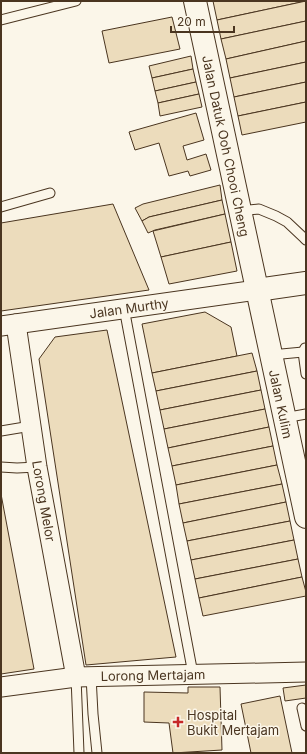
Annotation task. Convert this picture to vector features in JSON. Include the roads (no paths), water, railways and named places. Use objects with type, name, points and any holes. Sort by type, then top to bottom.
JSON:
[{"type":"main road","name":"Jalan Datuk Ooh Chooi Cheng","points":[[195,1],[257,290]]},
{"type":"main road","points":[[257,290],[306,283]]},
{"type":"main road","name":"Jalan Kulim","points":[[257,290],[306,517]]},
{"type":"street","name":"Jalan Murthy","points":[[9,325],[257,290]]},
{"type":"street","name":"Lorong Melor","points":[[9,325],[31,426],[37,467],[83,676]]},
{"type":"street","name":"Lorong Mertajam","points":[[1,687],[83,676],[306,672]]},
{"type":"lane","points":[[1,20],[76,1]]},
{"type":"lane","points":[[1,207],[50,193]]},
{"type":"lane","points":[[240,211],[259,209],[276,216],[287,222],[306,240]]},
{"type":"lane","points":[[124,308],[193,674]]},
{"type":"lane","points":[[271,355],[304,350],[306,374]]},
{"type":"lane","points":[[284,418],[306,414]]},
{"type":"lane","points":[[1,431],[31,426]]},
{"type":"lane","points":[[1,467],[37,467]]},
{"type":"lane","points":[[79,753],[83,676]]},
{"type":"lane","points":[[83,676],[93,714],[97,753]]},
{"type":"lane","points":[[302,708],[306,726]]},
{"type":"place","name":"Hospital Bukit Mertajam","points":[[178,722]]}]
